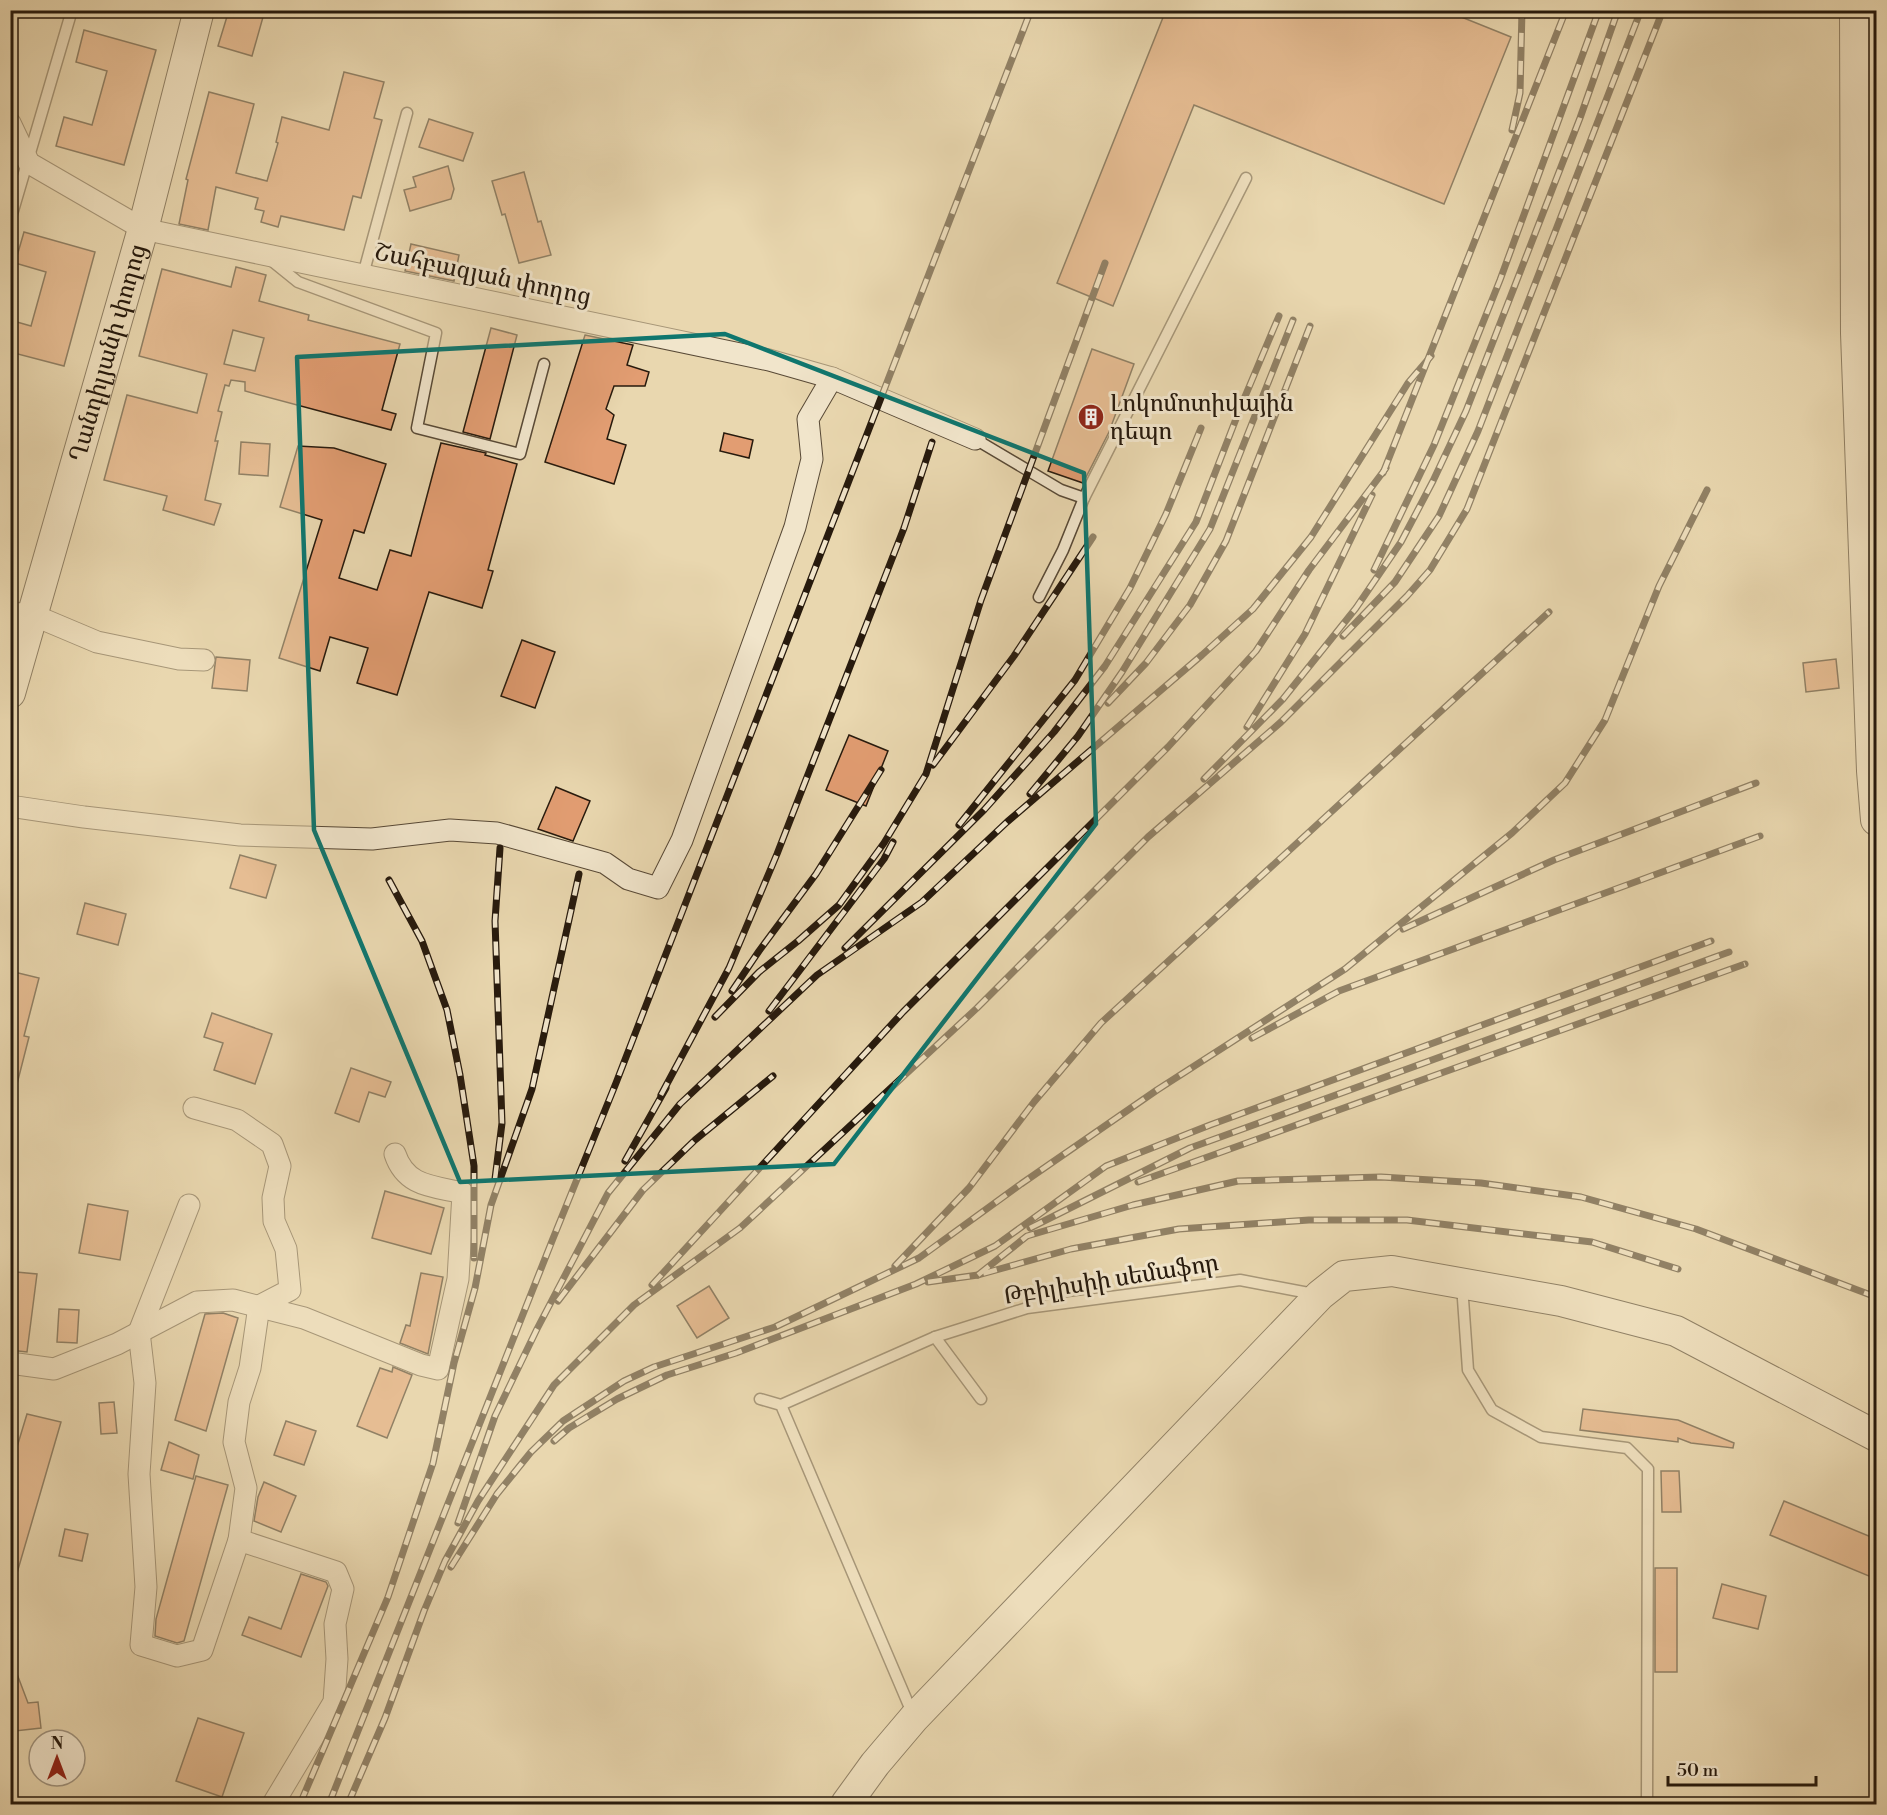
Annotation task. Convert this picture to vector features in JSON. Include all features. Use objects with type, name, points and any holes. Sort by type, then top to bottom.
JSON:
[{"type":"street","name":"Ղանդիլյանի փողոց","points":[[10,693],[22,614],[143,230],[199,10]]},
{"type":"street","points":[[1855,10],[1856,333],[1872,771],[1876,820]]},
{"type":"street","points":[[10,123],[29,163]]},
{"type":"street","name":"Շահբազյան փողոց","points":[[29,163],[143,230],[769,360],[832,378],[975,439]]},
{"type":"street","points":[[10,806],[240,835],[372,839],[450,830],[496,833],[605,863],[628,879],[658,888],[682,840],[795,527],[812,459],[808,419],[832,378]]},
{"type":"street","points":[[22,614],[98,642],[179,659],[204,660]]},
{"type":"street","points":[[194,1108],[237,1120],[272,1144],[280,1166],[273,1198],[274,1221],[286,1249],[290,1290],[259,1306]]},
{"type":"street","points":[[10,1363],[54,1369],[117,1344],[197,1302],[234,1300],[304,1318],[421,1365],[438,1369],[458,1279],[463,1193],[417,1182],[399,1168],[395,1154]]},
{"type":"street","points":[[189,1205],[139,1332],[145,1383],[139,1474],[146,1587],[141,1645],[177,1656],[202,1650],[239,1540],[246,1488],[234,1442],[239,1402],[250,1368],[259,1306]]},
{"type":"street","points":[[846,1804],[875,1764],[914,1718],[1320,1295],[1344,1276],[1392,1271],[1462,1282],[1561,1300],[1676,1331],[1876,1436]]},
{"type":"street","points":[[239,1540],[336,1572],[344,1589],[335,1624],[338,1659],[334,1702],[273,1804]]},
{"type":"lane","points":[[10,221],[29,163],[72,10]]},
{"type":"lane","points":[[363,275],[407,113]]},
{"type":"lane","points":[[1039,597],[1063,550],[1084,498],[1246,178]]},
{"type":"lane","points":[[265,255],[298,282],[436,333],[417,428],[520,454],[544,364]]},
{"type":"lane","points":[[975,439],[1062,490],[1084,498]]},
{"type":"lane","name":"Թբիլիսիի սեմաֆոր","points":[[781,1405],[935,1337],[1027,1308],[1240,1280],[1320,1295]]},
{"type":"lane","points":[[1462,1282],[1468,1370],[1492,1410],[1541,1437],[1627,1448],[1648,1469],[1647,1804]]},
{"type":"lane","points":[[935,1337],[981,1399]]},
{"type":"lane","points":[[760,1399],[781,1405],[914,1718]]},
{"type":"highlighted area","points":[[725,334],[1084,473],[1096,824],[834,1164],[460,1182],[314,830],[297,357]]},
{"type":"building","points":[[229,10],[265,10],[252,56],[218,46]]},
{"type":"building","points":[[1166,10],[1444,10],[1511,37],[1444,204],[1194,105],[1113,306],[1057,283]]},
{"type":"building","points":[[84,30],[156,50],[124,165],[56,146],[64,117],[92,125],[107,71],[76,62]]},
{"type":"building","points":[[344,72],[384,82],[374,118],[382,120],[361,198],[353,196],[344,230],[281,216],[278,227],[261,222],[264,211],[255,209],[258,198],[216,187],[208,230],[179,224],[188,180],[186,179],[209,92],[254,104],[236,173],[267,181],[278,143],[276,142],[282,117],[329,130]]},
{"type":"building","points":[[429,119],[473,133],[463,161],[419,147]]},
{"type":"building","points":[[448,166],[454,189],[451,199],[410,211],[404,190],[416,187],[413,177]]},
{"type":"building","points":[[524,172],[538,222],[541,221],[551,255],[519,263],[505,214],[502,215],[492,181]]},
{"type":"building","points":[[24,232],[95,252],[64,366],[10,352],[10,320],[31,326],[46,272],[15,263]]},
{"type":"building","points":[[411,244],[459,255],[454,281],[405,271]]},
{"type":"building","points":[[236,267],[266,275],[259,301],[309,315],[308,320],[400,344],[382,410],[396,414],[391,430],[245,391],[245,382],[231,380],[229,386],[225,385],[218,411],[222,412],[215,441],[218,441],[205,500],[221,504],[214,525],[163,510],[167,496],[104,480],[127,395],[197,413],[207,374],[139,356],[162,269],[231,287]],"holes":[[[233,330],[264,338],[255,371],[224,364]]]},
{"type":"building","points":[[491,328],[517,335],[490,439],[463,432]]},
{"type":"building","points":[[585,335],[633,345],[627,365],[649,372],[645,386],[614,386],[606,409],[614,415],[607,439],[626,445],[614,484],[545,462]]},
{"type":"building","name":"Լոկոմոտիվային դեպո","points":[[1092,349],[1134,364],[1109,432],[1083,483],[1048,471]]},
{"type":"building","points":[[724,433],[753,440],[749,458],[720,451]]},
{"type":"building","points":[[241,442],[270,444],[268,476],[239,474]]},
{"type":"building","points":[[441,443],[486,453],[485,455],[517,464],[488,570],[493,571],[482,608],[429,592],[397,695],[357,683],[368,648],[330,637],[320,671],[279,658],[322,520],[280,507],[298,446],[334,448],[386,464],[364,533],[354,530],[339,578],[377,590],[390,550],[411,556]]},
{"type":"building","points":[[522,640],[555,652],[535,708],[501,696]]},
{"type":"building","points":[[216,657],[250,660],[247,691],[212,688]]},
{"type":"building","points":[[1836,659],[1839,688],[1806,692],[1803,663]]},
{"type":"building","points":[[849,735],[888,751],[866,806],[826,790]]},
{"type":"building","points":[[556,787],[590,801],[573,841],[538,829]]},
{"type":"building","points":[[240,855],[276,865],[266,898],[230,888]]},
{"type":"building","points":[[85,903],[126,914],[118,945],[77,934]]},
{"type":"building","points":[[10,971],[39,978],[24,1036],[29,1037],[16,1088],[10,1087]]},
{"type":"building","points":[[212,1013],[272,1034],[255,1084],[214,1070],[223,1043],[204,1037]]},
{"type":"building","points":[[351,1068],[391,1082],[385,1097],[369,1092],[359,1122],[335,1113]]},
{"type":"building","points":[[385,1191],[444,1208],[431,1254],[372,1238]]},
{"type":"building","points":[[88,1204],[128,1211],[120,1260],[79,1253]]},
{"type":"building","points":[[16,1272],[37,1274],[27,1352],[10,1350],[10,1319]]},
{"type":"building","points":[[421,1273],[443,1277],[428,1354],[400,1343],[406,1325],[410,1326]]},
{"type":"building","points":[[709,1286],[729,1318],[697,1338],[677,1306]]},
{"type":"building","points":[[59,1309],[79,1310],[77,1343],[57,1342]]},
{"type":"building","points":[[223,1313],[238,1318],[206,1431],[175,1420],[205,1314]]},
{"type":"building","points":[[393,1367],[412,1375],[387,1438],[357,1426],[380,1368],[392,1372]]},
{"type":"building","points":[[114,1402],[117,1433],[101,1434],[99,1403]]},
{"type":"building","points":[[1583,1409],[1678,1420],[1734,1443],[1733,1448],[1691,1443],[1678,1438],[1678,1442],[1580,1430]]},
{"type":"building","points":[[27,1414],[61,1422],[15,1580],[10,1579],[10,1470]]},
{"type":"building","points":[[286,1421],[316,1431],[304,1465],[274,1455]]},
{"type":"building","points":[[169,1442],[199,1455],[193,1479],[161,1470]]},
{"type":"building","points":[[1661,1471],[1679,1471],[1681,1512],[1662,1512]]},
{"type":"building","points":[[196,1476],[228,1485],[184,1641],[177,1643],[155,1636],[156,1619]]},
{"type":"building","points":[[264,1482],[296,1496],[281,1532],[254,1521],[258,1497]]},
{"type":"building","points":[[1784,1501],[1876,1539],[1876,1579],[1770,1535]]},
{"type":"building","points":[[65,1529],[88,1534],[82,1561],[59,1556]]},
{"type":"building","points":[[1655,1568],[1677,1568],[1677,1672],[1655,1672]]},
{"type":"building","points":[[301,1574],[326,1582],[328,1586],[301,1657],[242,1635],[249,1617],[281,1629]]},
{"type":"building","points":[[1722,1584],[1766,1596],[1758,1629],[1713,1618]]},
{"type":"building","points":[[10,1666],[14,1666],[28,1703],[38,1702],[41,1728],[15,1731]]},
{"type":"building","points":[[198,1718],[244,1733],[222,1797],[176,1781]]},
{"type":"railway","points":[[329,1804],[616,1083],[1031,10]]},
{"type":"railway","points":[[1512,130],[1520,93],[1522,10]]},
{"type":"railway","points":[[1383,473],[1566,10]]},
{"type":"railway","points":[[1374,570],[1434,445],[1500,280],[1599,10]]},
{"type":"railway","points":[[1204,779],[1283,699],[1356,608],[1401,542],[1466,411],[1580,118],[1618,10]]},
{"type":"railway","points":[[1343,636],[1395,582],[1439,516],[1478,431],[1641,10]]},
{"type":"railway","points":[[348,1804],[385,1718],[445,1561],[478,1501],[554,1385],[634,1305],[740,1228],[977,1008],[1148,837],[1281,722],[1430,570],[1467,509],[1663,10]]},
{"type":"railway","points":[[715,1017],[759,972],[839,905],[884,843],[926,774],[981,600],[1105,263]]},
{"type":"railway","points":[[845,948],[984,810],[1054,732],[1105,666],[1196,522],[1279,316]]},
{"type":"railway","points":[[1030,794],[1078,736],[1122,672],[1210,529],[1293,320]]},
{"type":"railway","points":[[1108,703],[1146,663],[1190,605],[1226,541],[1310,326]]},
{"type":"railway","points":[[458,1523],[495,1416],[537,1329],[608,1193],[680,1104],[817,975],[922,902],[1007,822],[1253,609],[1311,537],[1408,383],[1431,356]]},
{"type":"railway","points":[[959,825],[1075,680],[1130,588],[1166,514],[1201,428]]},
{"type":"railway","points":[[661,1095],[729,968],[777,854],[904,528],[932,442]]},
{"type":"railway","points":[[652,1285],[903,1012],[1168,747],[1256,651],[1309,570],[1386,468]]},
{"type":"railway","points":[[451,1567],[497,1494],[531,1452],[563,1421],[624,1381],[654,1367],[775,1327],[919,1258],[1157,1090],[1345,969],[1512,833],[1565,783],[1605,720],[1659,586],[1707,490]]},
{"type":"railway","points":[[1247,727],[1305,634],[1372,495]]},
{"type":"railway","points":[[933,765],[1014,656],[1093,537]]},
{"type":"railway","points":[[895,1266],[969,1188],[1034,1102],[1101,1023],[1549,612]]},
{"type":"railway","points":[[732,991],[816,874],[881,770]]},
{"type":"railway","points":[[1403,929],[1554,860],[1756,783]]},
{"type":"railway","points":[[1252,1038],[1339,991],[1760,836]]},
{"type":"railway","points":[[769,1011],[884,859],[893,842]]},
{"type":"railway","points":[[495,1179],[502,1123],[495,921],[500,848]]},
{"type":"railway","points":[[300,1804],[388,1597],[433,1463],[454,1363],[475,1288],[491,1205],[532,1089],[579,874]]},
{"type":"railway","points":[[389,880],[422,941],[447,1010],[474,1166],[474,1258]]},
{"type":"railway","points":[[554,1441],[569,1428],[617,1399],[667,1375],[736,1353],[916,1284],[995,1246],[1106,1166],[1210,1125],[1711,941]]},
{"type":"railway","points":[[1030,1228],[1190,1148],[1729,952]]},
{"type":"railway","points":[[1138,1182],[1745,964]]},
{"type":"railway","points":[[558,1301],[643,1190],[695,1140],[773,1076]]},
{"type":"railway","points":[[625,1161],[666,1088]]},
{"type":"railway","points":[[978,1275],[1027,1236],[1133,1205],[1238,1181],[1381,1177],[1481,1183],[1581,1197],[1696,1229],[1876,1297]]},
{"type":"railway","points":[[928,1282],[978,1275],[1071,1249],[1179,1229],[1309,1220],[1407,1220],[1592,1242],[1678,1269]]},
{"type":"place","name":"Լոկոմոտիվային դեպո","points":[[1091,417]]}]
